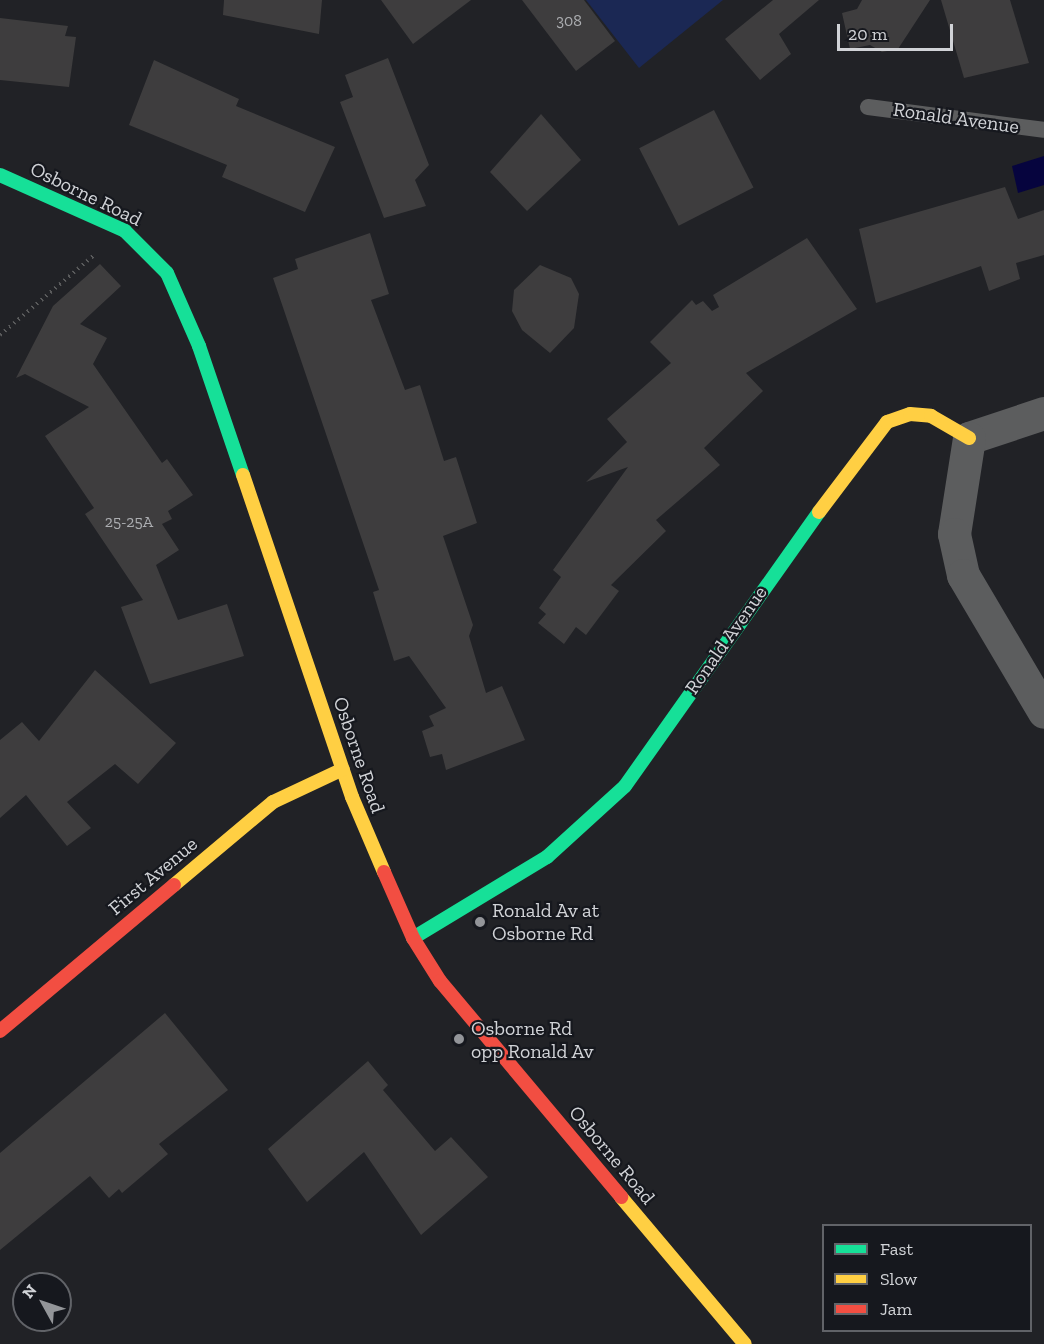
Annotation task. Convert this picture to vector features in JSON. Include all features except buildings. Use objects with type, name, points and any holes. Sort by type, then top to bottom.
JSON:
[{"type":"street","name":"Osborne Road","points":[[0,175],[125,231],[167,273],[199,346],[343,769],[413,938],[440,981],[745,1344]]},
{"type":"street","points":[[1044,413],[969,438],[955,523],[957,555],[963,575],[1044,712]]},
{"type":"street","name":"Ronald Avenue","points":[[413,938],[547,857],[625,786],[774,571],[887,422],[910,414],[931,416],[969,438]]},
{"type":"street","name":"First Avenue","points":[[0,1031],[273,802],[343,769]]},
{"type":"lane","name":"Ronald Avenue","points":[[868,107],[1044,130]]},
{"type":"path","points":[[0,335],[92,257]]},
{"type":"shaded area","points":[[586,0],[723,0],[639,68]]},
{"type":"shaded area","points":[[1044,156],[1044,185],[1018,193],[1012,166]]},
{"type":"traffic: fast","points":[[0,175],[125,231],[167,273],[199,346],[243,475]]},
{"type":"traffic: fast","points":[[413,938],[547,857],[625,786],[819,512]]},
{"type":"traffic: slow","points":[[819,512],[887,422],[910,414],[931,416],[969,438]]},
{"type":"traffic: slow","points":[[243,475],[352,797],[384,872]]},
{"type":"traffic: slow","points":[[174,885],[273,802],[343,769]]},
{"type":"traffic: slow","points":[[621,1197],[745,1344]]},
{"type":"traffic: jam","points":[[384,872],[413,938],[440,981],[621,1197]]},
{"type":"traffic: jam","points":[[0,1031],[174,885]]},
{"type":"place","name":"Ronald Av at Osborne Rd","points":[[480,922]]},
{"type":"place","name":"Osborne Rd opp Ronald Av","points":[[459,1039]]}]
